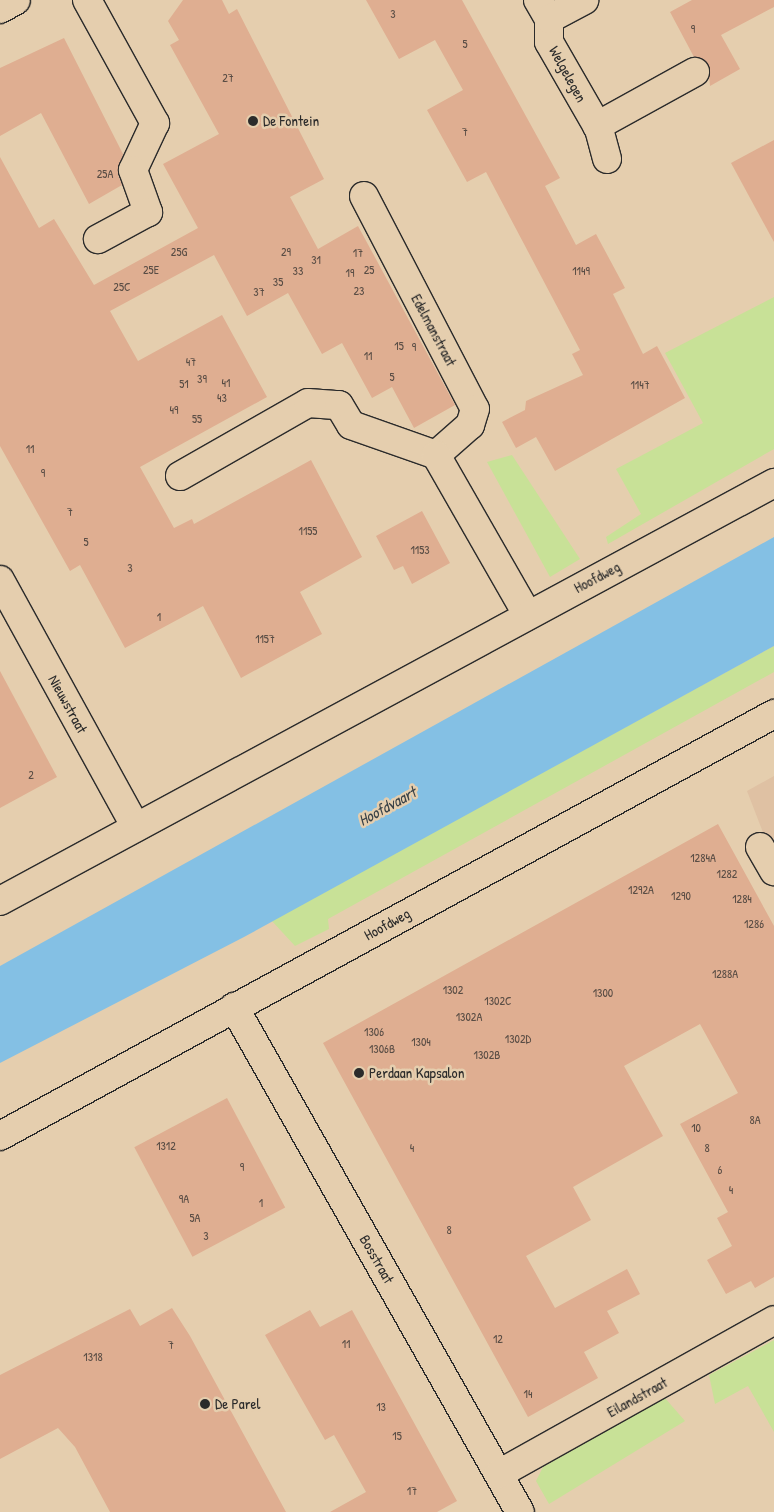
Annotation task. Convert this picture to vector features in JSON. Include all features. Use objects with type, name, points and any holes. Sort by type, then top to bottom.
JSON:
[{"type":"street","points":[[0,8],[16,0]]},
{"type":"street","points":[[87,0],[154,123],[133,170],[148,212],[98,239]]},
{"type":"street","name":"Welgelegen","points":[[584,0],[544,10],[549,42],[597,126],[607,159]]},
{"type":"street","points":[[597,126],[695,72]]},
{"type":"street","name":"Edelmanstraat","points":[[364,196],[475,409],[470,426],[436,455]]},
{"type":"street","points":[[180,476],[308,403],[339,405],[351,425],[436,455],[527,614]]},
{"type":"street","name":"Hoofdweg","points":[[0,901],[527,614],[774,483]]},
{"type":"street","name":"Nieuwstraat","points":[[0,580],[8,613],[136,827]]},
{"type":"street","name":"Hoofdweg","points":[[0,1136],[774,714]]},
{"type":"street","points":[[760,847],[774,871]]},
{"type":"street","name":"Bosstraat","points":[[234,1007],[520,1512]]},
{"type":"street","name":"Eilandstraat","points":[[499,1474],[774,1320]]},
{"type":"shaded area","points":[[774,776],[774,861],[747,791]]},
{"type":"green space","points":[[774,297],[774,449],[608,544],[606,537],[641,514],[616,469],[703,423],[665,353]]},
{"type":"green space","points":[[512,455],[580,559],[550,577],[487,462]]},
{"type":"green space","points":[[774,646],[774,672],[328,919],[329,929],[295,946],[271,920]]},
{"type":"green space","points":[[774,1340],[774,1432],[748,1386],[715,1404],[709,1375]]},
{"type":"green space","points":[[665,1398],[685,1421],[549,1504],[536,1481],[543,1467]]},
{"type":"water","name":"Hoofdvaart","points":[[774,537],[774,646],[244,937],[0,1063],[0,966]]},
{"type":"building","points":[[183,0],[222,0],[229,14],[237,9],[324,179],[290,197],[318,249],[358,226],[455,405],[414,428],[392,387],[372,398],[342,343],[322,354],[288,293],[247,316],[214,255],[110,311],[138,361],[222,315],[267,397],[140,467],[174,528],[192,519],[194,524],[311,460],[362,557],[300,592],[322,634],[241,678],[203,606],[125,648],[80,565],[70,571],[0,446],[0,157],[39,228],[54,219],[94,285],[198,228],[163,164],[219,134],[170,45],[179,40],[168,21]]},
{"type":"building","points":[[366,0],[462,0],[560,178],[545,186],[576,245],[596,234],[625,288],[613,294],[643,354],[657,346],[685,398],[555,471],[536,437],[516,448],[502,422],[525,410],[526,401],[583,375],[572,354],[580,350],[486,172],[467,182],[427,110],[463,90],[435,40],[399,59]]},
{"type":"building","points":[[692,0],[774,0],[774,7],[721,35],[740,69],[710,86],[708,64],[694,57],[670,12]]},
{"type":"building","points":[[64,38],[123,154],[118,175],[122,185],[89,204],[41,113],[0,136],[0,68]]},
{"type":"building","points":[[774,140],[774,242],[731,163]]},
{"type":"building","points":[[422,511],[450,563],[412,584],[403,566],[394,570],[376,536]]},
{"type":"building","points":[[0,671],[57,777],[0,808]]},
{"type":"building","points":[[718,824],[774,926],[774,1277],[755,1288],[751,1281],[726,1294],[707,1260],[732,1246],[717,1218],[728,1212],[680,1124],[738,1093],[700,1024],[624,1066],[663,1136],[573,1187],[591,1220],[526,1256],[555,1308],[627,1269],[640,1294],[607,1311],[619,1333],[584,1352],[598,1378],[528,1417],[323,1043]]},
{"type":"building","points":[[227,1098],[285,1207],[193,1257],[134,1147]]},
{"type":"building","points":[[172,1308],[190,1336],[286,1512],[110,1512],[75,1447],[58,1428],[0,1459],[0,1375],[130,1309],[140,1326]]},
{"type":"building","points":[[310,1310],[320,1327],[352,1310],[457,1501],[437,1512],[330,1512],[366,1492],[334,1435],[325,1440],[265,1335]]},
{"type":"place","name":"De Fontein","points":[[253,121]]},
{"type":"place","name":"Perdaan Kapsalon","points":[[359,1073]]},
{"type":"place","name":"De Parel","points":[[205,1404]]}]
